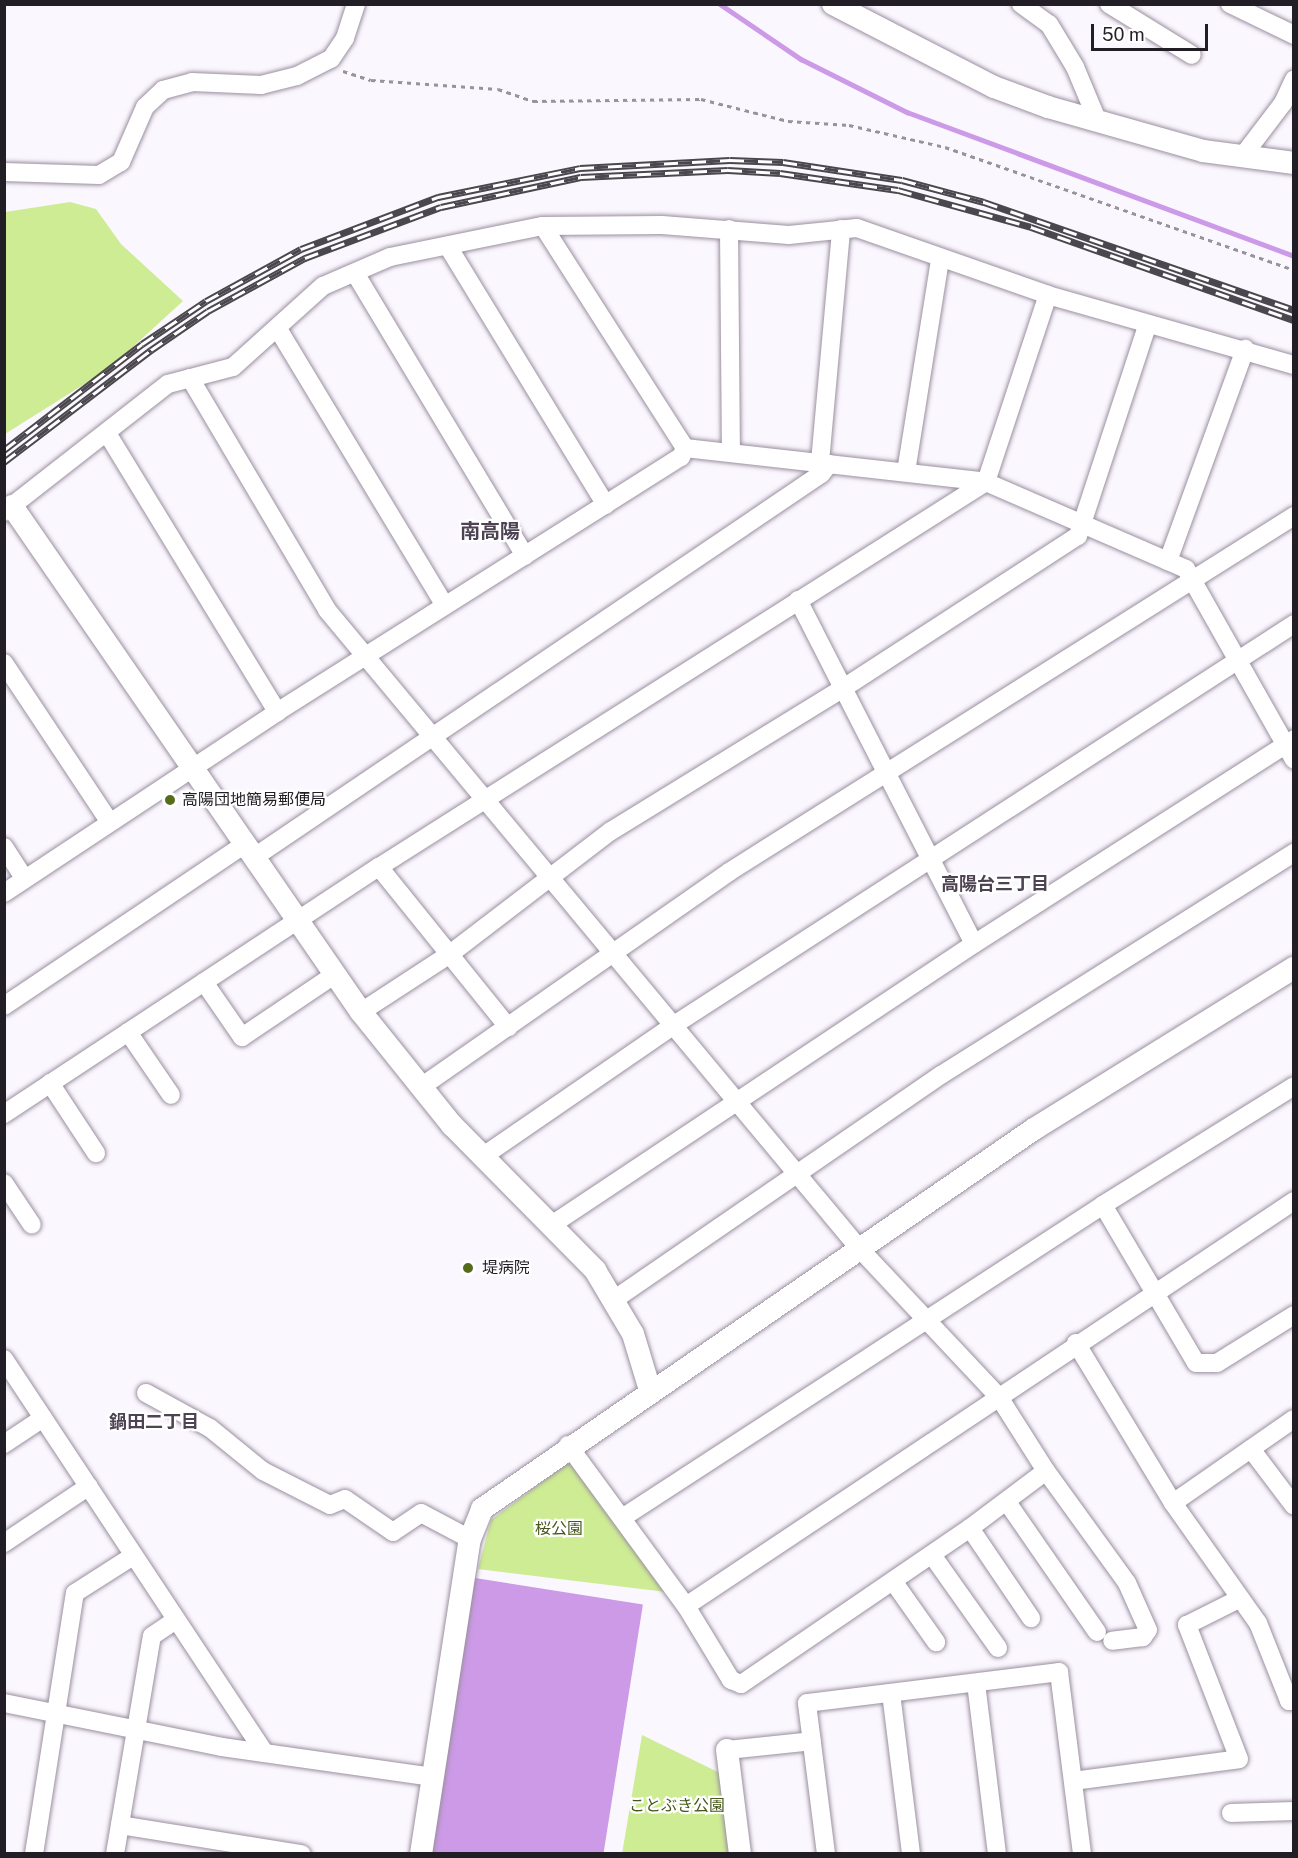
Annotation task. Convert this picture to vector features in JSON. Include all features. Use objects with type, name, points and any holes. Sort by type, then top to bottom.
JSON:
[{"type":"street","points":[[4,171],[99,175],[121,162],[145,107],[163,90],[192,82],[261,85],[297,76],[331,59],[345,38],[356,4]]},
{"type":"street","points":[[833,4],[994,87],[1098,122],[1203,151],[1293,163]]},
{"type":"street","points":[[1021,4],[1049,24],[1075,67],[1098,122]]},
{"type":"street","points":[[1109,4],[1192,55]]},
{"type":"street","points":[[1230,4],[1293,34]]},
{"type":"street","points":[[1242,157],[1283,103],[1293,79]]},
{"type":"street","points":[[543,226],[685,448]]},
{"type":"street","points":[[650,1390],[633,1334],[615,1299],[595,1270],[482,1157],[421,1087],[361,1012],[295,922],[192,767],[8,509],[107,434],[168,384],[233,367],[278,329],[323,286],[390,257],[449,248],[543,226],[729,229],[789,235],[857,228],[1048,296],[1147,326],[1245,349],[1293,365]]},
{"type":"street","points":[[729,229],[731,450]]},
{"type":"street","points":[[4,1006],[432,737],[821,474],[824,463],[841,229]]},
{"type":"street","points":[[449,248],[606,505]]},
{"type":"street","points":[[906,472],[940,259]]},
{"type":"street","points":[[355,273],[525,556]]},
{"type":"street","points":[[4,1114],[484,800],[986,482],[1048,296]]},
{"type":"street","points":[[361,1012],[450,954],[552,879],[611,831],[842,690],[1078,536],[1147,326]]},
{"type":"street","points":[[278,329],[445,606]]},
{"type":"street","points":[[1168,561],[1245,349]]},
{"type":"street","points":[[190,378],[327,610],[858,1247],[999,1397],[1046,1471],[1127,1584],[1148,1630],[1143,1637],[1104,1636],[1007,1502]]},
{"type":"street","points":[[107,434],[277,712]]},
{"type":"street","points":[[550,1226],[735,1100],[974,944],[1290,748],[1237,659],[1192,576],[1168,561],[986,482],[731,450],[685,448]]},
{"type":"street","points":[[4,892],[277,712],[681,457],[685,448]]},
{"type":"street","points":[[421,1087],[612,952],[1192,576],[1293,516]]},
{"type":"street","points":[[798,600],[842,690],[888,773],[974,944]]},
{"type":"street","points":[[482,1157],[674,1025],[1293,624]]},
{"type":"street","points":[[4,663],[109,822]]},
{"type":"street","points":[[4,847],[25,879]]},
{"type":"street","points":[[615,1299],[941,1075],[1293,853]]},
{"type":"street","points":[[380,867],[508,1027]]},
{"type":"street","points":[[421,1854],[470,1539],[482,1509],[492,1499],[568,1446],[858,1247],[1122,1072],[1293,968]]},
{"type":"street","points":[[204,982],[242,1037],[334,975]]},
{"type":"street","points":[[128,1032],[171,1095]]},
{"type":"street","points":[[50,1083],[96,1153]]},
{"type":"street","points":[[622,1518],[926,1317],[1293,1086]]},
{"type":"street","points":[[4,1183],[32,1225]]},
{"type":"street","points":[[686,1606],[1076,1343],[1293,1201]]},
{"type":"street","points":[[1103,1205],[1196,1363],[1217,1363],[1293,1315]]},
{"type":"street","points":[[1076,1343],[1173,1503],[1258,1623],[1289,1701],[1293,1700]]},
{"type":"street","points":[[4,1359],[263,1751]]},
{"type":"street","points":[[146,1393],[210,1428],[263,1471],[330,1505],[345,1499],[393,1533],[421,1512],[470,1539]]},
{"type":"street","points":[[4,1444],[43,1418]]},
{"type":"street","points":[[1173,1503],[1293,1419]]},
{"type":"street","points":[[568,1446],[686,1606],[731,1680],[741,1684],[970,1528],[1046,1471]]},
{"type":"street","points":[[1251,1449],[1293,1506]]},
{"type":"street","points":[[4,1544],[89,1486]]},
{"type":"street","points":[[970,1528],[1031,1618]]},
{"type":"street","points":[[932,1554],[998,1648]]},
{"type":"street","points":[[34,1854],[75,1593],[133,1556]]},
{"type":"street","points":[[893,1581],[936,1642]]},
{"type":"street","points":[[1072,1781],[1239,1759],[1187,1625],[1239,1599]]},
{"type":"street","points":[[115,1854],[152,1636],[176,1620]]},
{"type":"street","points":[[826,1854],[807,1703],[1059,1672],[1082,1854]]},
{"type":"street","points":[[976,1683],[997,1854]]},
{"type":"street","points":[[891,1693],[911,1854]]},
{"type":"street","points":[[4,1703],[136,1731],[433,1777]]},
{"type":"street","points":[[740,1854],[728,1750],[812,1741]]},
{"type":"street","points":[[1231,1813],[1293,1811]]},
{"type":"street","points":[[120,1825],[302,1854]]},
{"type":"path","points":[[331,59],[343,71],[371,80],[498,89],[533,101],[701,99],[788,121],[849,125],[945,147],[1293,270]]},
{"type":"green space","points":[[70,202],[96,209],[121,244],[183,301],[110,368],[5,434],[5,212]]},
{"type":"green space","name":"桜公園","points":[[569,1462],[666,1592],[478,1569],[491,1520]]},
{"type":"green space","name":"ことぶき公園","points":[[642,1735],[724,1775],[732,1853],[622,1854]]},
{"type":"shaded area","points":[[475,1578],[643,1605],[603,1854],[431,1854]]},
{"type":"waterway","points":[[720,4],[801,59],[907,112],[1294,256]]},
{"type":"railway","points":[[4,450],[142,344],[206,301],[301,249],[438,197],[580,168],[730,160],[783,162],[902,180],[984,202],[1294,310]]},
{"type":"railway","points":[[4,462],[151,350],[208,311],[305,258],[441,207],[581,177],[728,170],[780,173],[898,190],[1031,227],[1294,320]]},
{"type":"place","name":"高陽団地簡易郵便局","points":[[170,800]]},
{"type":"place","name":"堤病院","points":[[468,1268]]},
{"type":"district","name":"南高陽","points":[[490,531]]},
{"type":"district","name":"高陽台三丁目","points":[[995,884]]},
{"type":"district","name":"鍋田二丁目","points":[[154,1422]]}]
